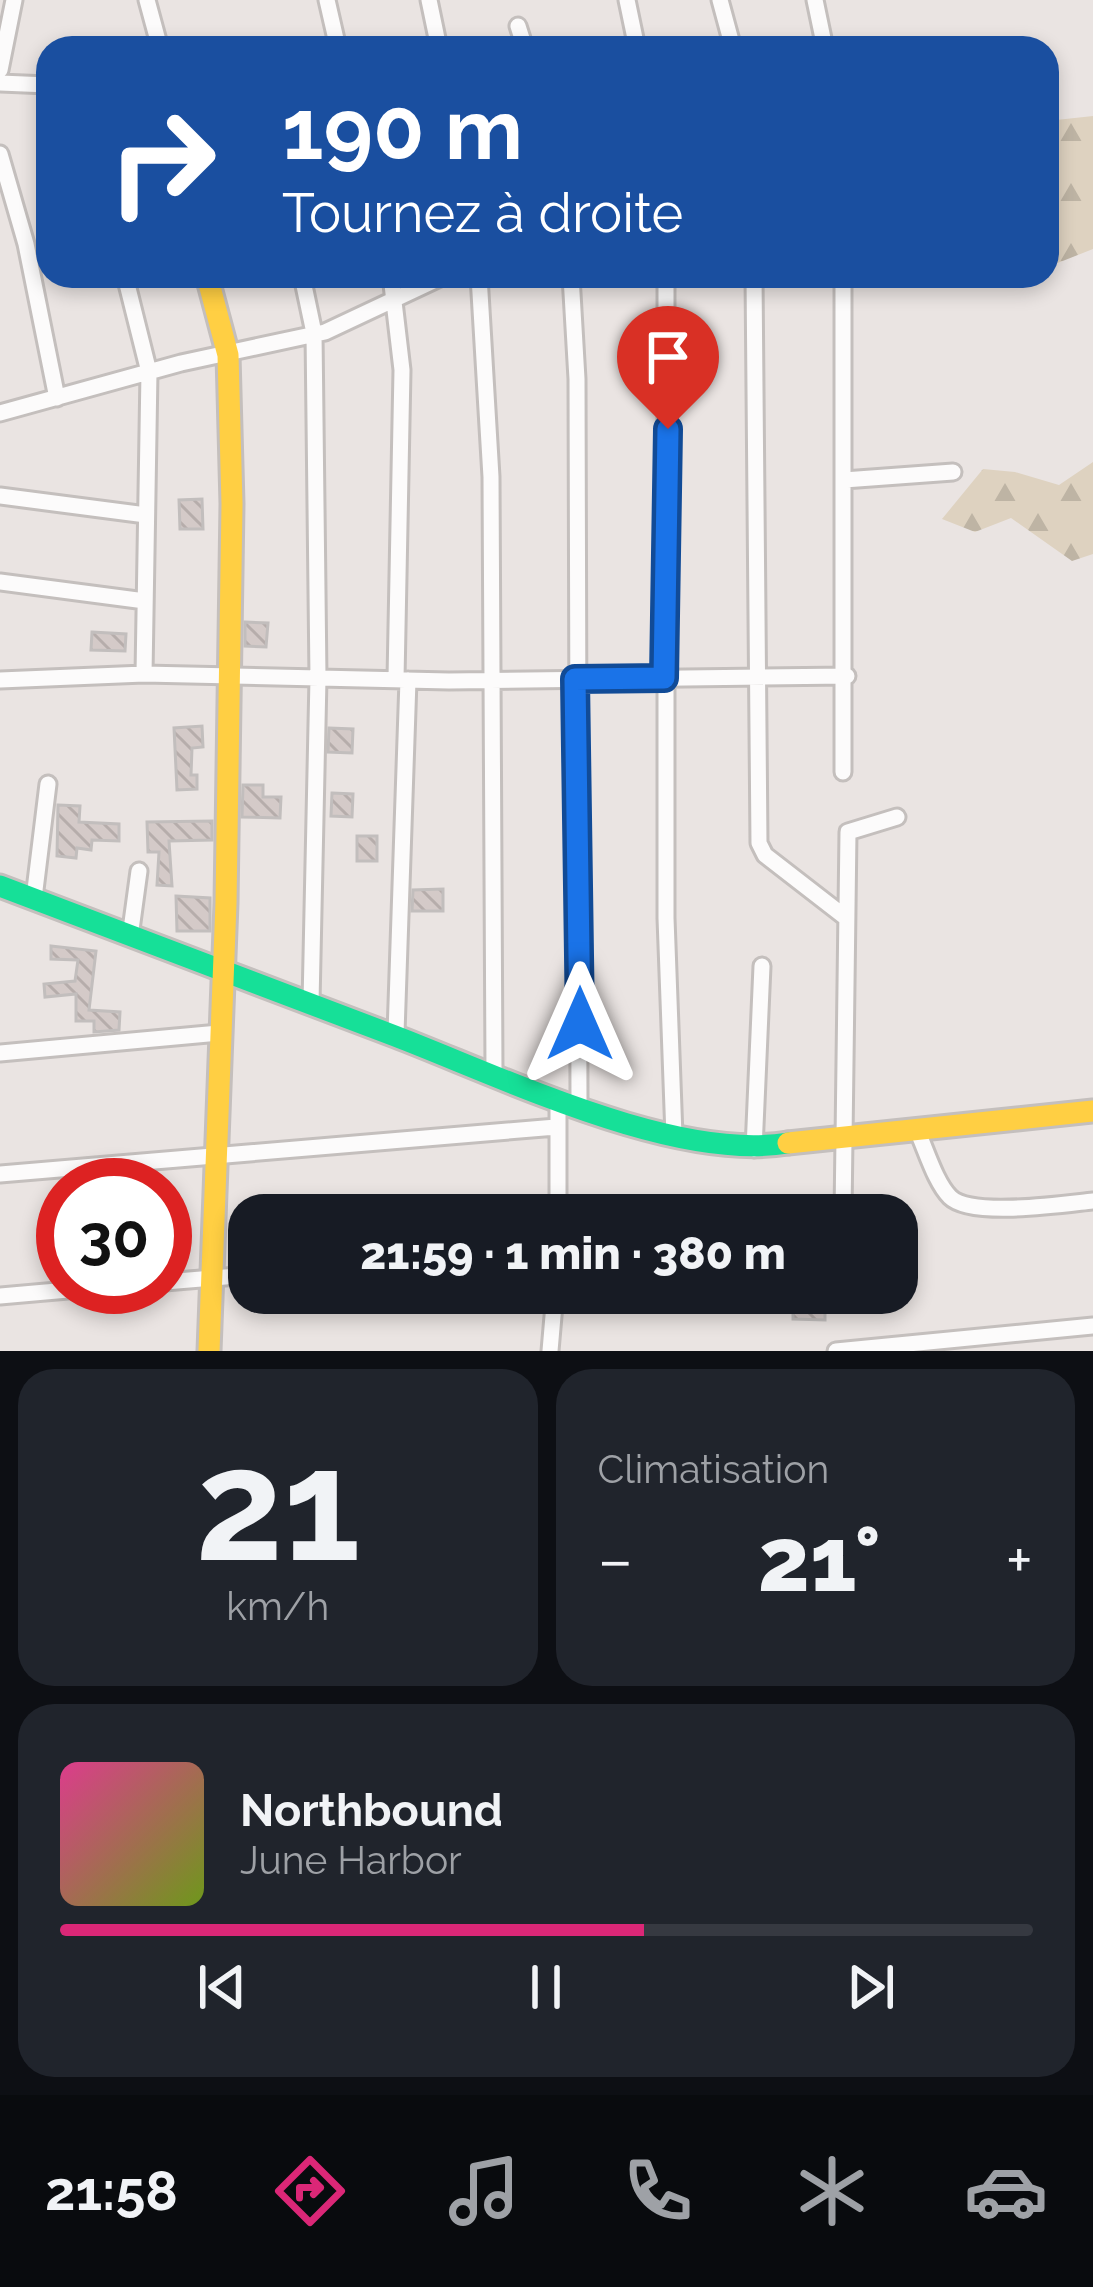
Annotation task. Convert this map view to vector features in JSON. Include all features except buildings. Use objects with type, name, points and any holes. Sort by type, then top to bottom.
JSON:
[{"type":"street","points":[[0,70],[14,0]]},
{"type":"street","points":[[147,0],[157,36]]},
{"type":"street","points":[[327,0],[335,36]]},
{"type":"street","points":[[429,0],[437,36]]},
{"type":"street","points":[[627,0],[634,36]]},
{"type":"street","points":[[720,0],[730,36]]},
{"type":"street","points":[[815,0],[822,36]]},
{"type":"street","points":[[518,26],[521,36]]},
{"type":"street","points":[[0,83],[36,84]]},
{"type":"street","points":[[0,154],[26,244],[57,398]]},
{"type":"street","points":[[127,288],[149,372],[145,674]]},
{"type":"street","points":[[208,1351],[231,574],[228,355],[210,288]]},
{"type":"street","points":[[305,288],[314,333],[318,678],[311,1003]]},
{"type":"street","points":[[393,288],[403,537],[396,1033]]},
{"type":"street","points":[[0,413],[343,327],[421,288]]},
{"type":"street","points":[[480,288],[491,477],[488,680],[494,1071]]},
{"type":"street","points":[[558,1194],[556,1127],[568,1100],[581,915],[575,679],[577,379],[572,288]]},
{"type":"street","points":[[666,288],[664,678],[674,1136]]},
{"type":"street","points":[[754,288],[754,678],[760,843],[765,855],[845,916]]},
{"type":"street","points":[[842,288],[848,676],[844,772]]},
{"type":"street","points":[[844,480],[952,472]]},
{"type":"street","points":[[0,496],[146,515]]},
{"type":"street","points":[[0,582],[145,601]]},
{"type":"street","points":[[0,680],[145,674],[402,680],[848,676]]},
{"type":"street","points":[[34,898],[48,784]]},
{"type":"street","points":[[843,1194],[848,832],[898,817]]},
{"type":"street","points":[[130,937],[139,871]]},
{"type":"street","points":[[0,886],[674,1136],[754,1149],[842,1134],[1093,1111]]},
{"type":"street","points":[[754,1149],[762,965]]},
{"type":"street","points":[[0,1053],[219,1033]]},
{"type":"street","points":[[0,1174],[215,1160],[556,1127]]},
{"type":"street","points":[[916,1128],[948,1196],[959,1204],[978,1208],[1093,1201]]},
{"type":"street","points":[[192,1280],[228,1277]]},
{"type":"street","points":[[0,1296],[36,1293]]},
{"type":"street","points":[[550,1351],[553,1314]]},
{"type":"street","points":[[839,1351],[1093,1326]]},
{"type":"green space","points":[[1093,116],[1093,249],[1059,262],[1059,120]]},
{"type":"green space","points":[[1093,462],[1093,554],[1072,561],[1011,518],[975,532],[942,519],[983,469],[1015,472],[1059,485]]},
{"type":"traffic: fast","points":[[0,886],[589,1112],[694,1140],[743,1146],[788,1143]]},
{"type":"traffic: slow","points":[[209,1351],[226,903],[232,504],[228,355],[210,288]]},
{"type":"traffic: slow","points":[[788,1143],[1093,1111]]},
{"type":"route","points":[[580,1024],[575,679],[664,678],[668,429]]}]
